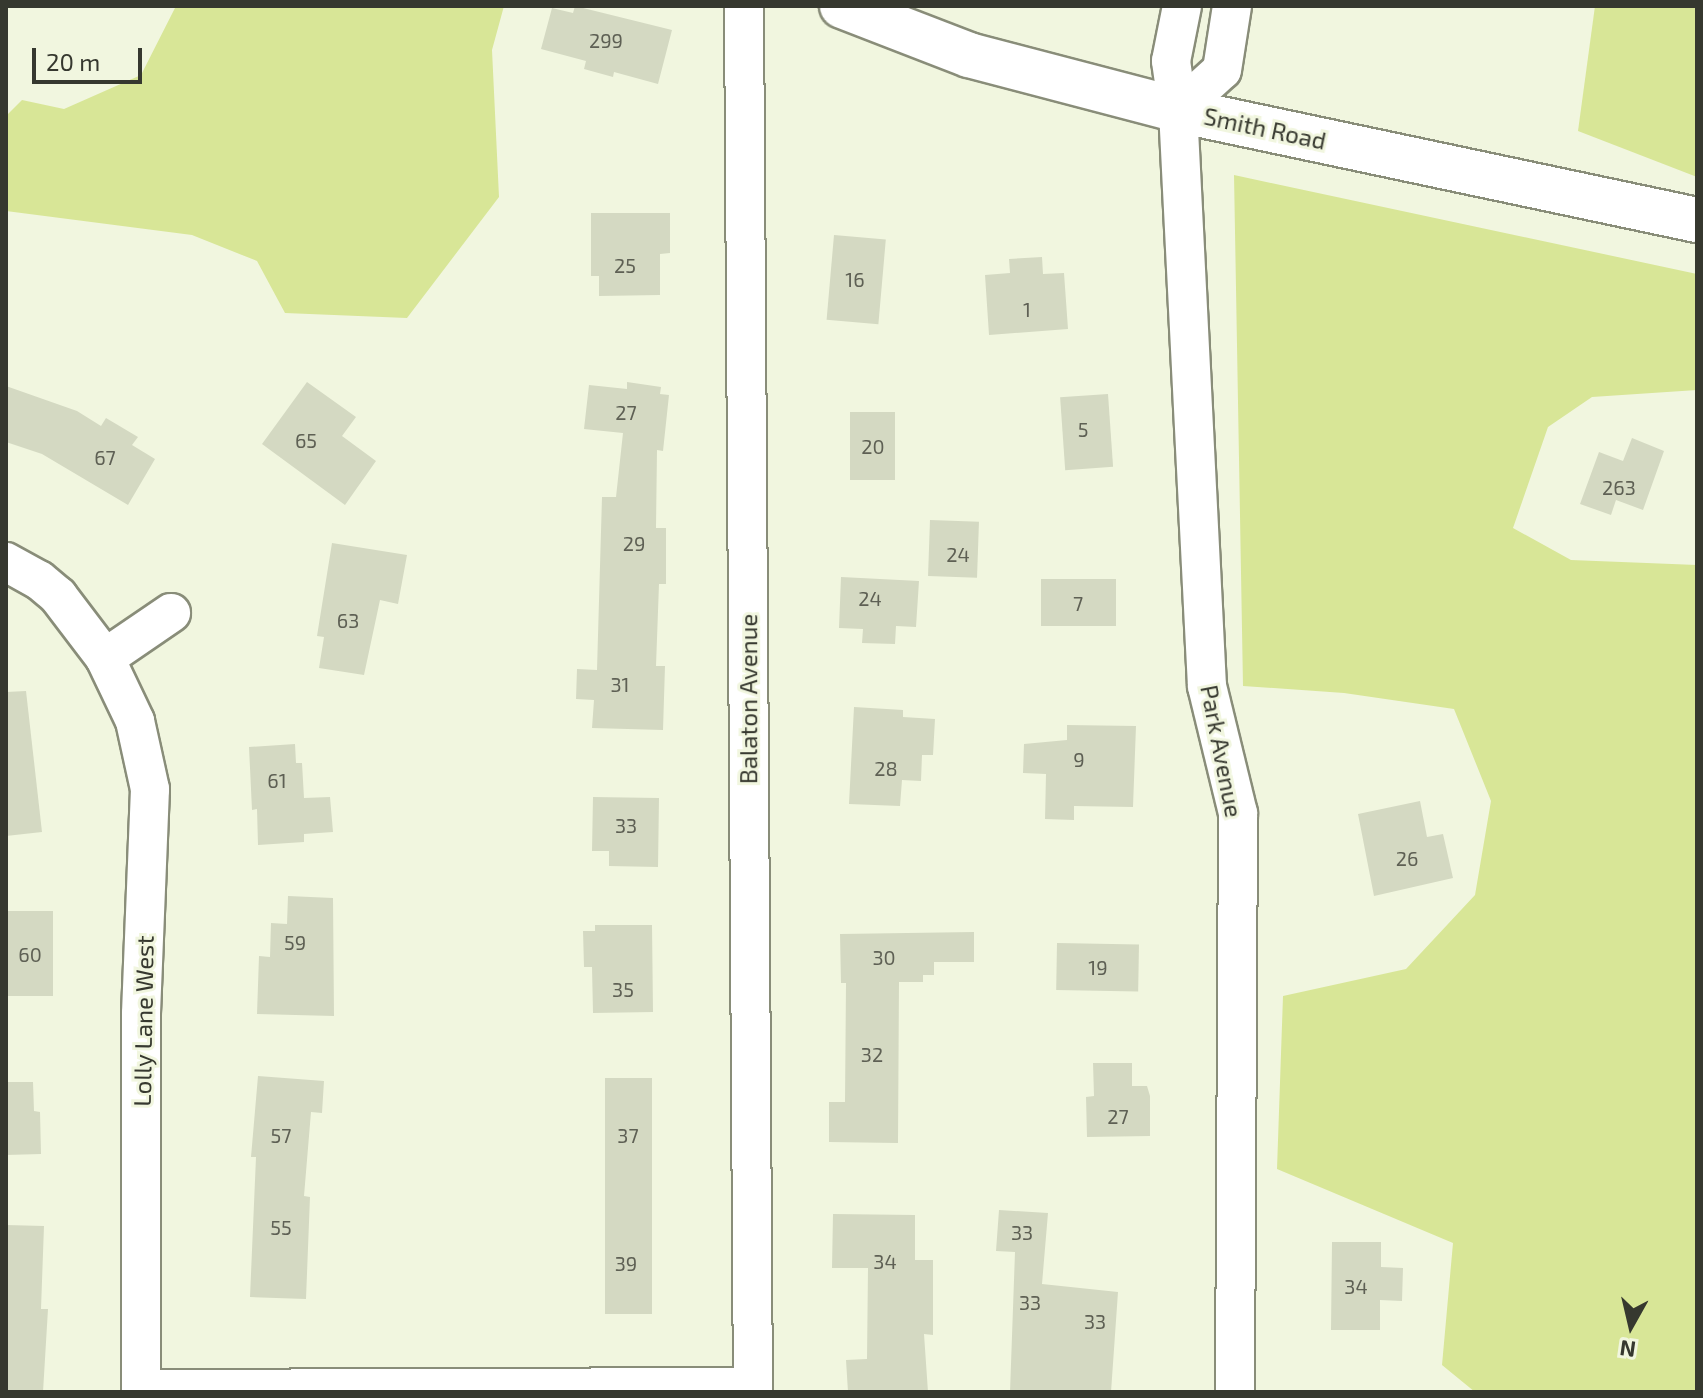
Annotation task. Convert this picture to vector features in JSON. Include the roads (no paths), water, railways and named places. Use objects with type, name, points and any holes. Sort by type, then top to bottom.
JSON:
[{"type":"street","name":"Balaton Avenue","points":[[744,6],[753,1390]]},
{"type":"street","name":"Smith Road","points":[[842,6],[969,55],[1178,110],[1697,220]]},
{"type":"street","name":"Park Avenue","points":[[1182,6],[1171,61],[1178,110],[1207,686],[1238,813],[1235,1392]]},
{"type":"street","points":[[1178,110],[1222,70],[1232,6]]},
{"type":"street","name":"Lolly Lane West","points":[[6,562],[39,580],[58,596],[105,658],[135,721],[150,789],[141,1014],[141,1390]]},
{"type":"street","points":[[105,658],[171,613]]},
{"type":"street","points":[[141,1390],[753,1390]]}]
